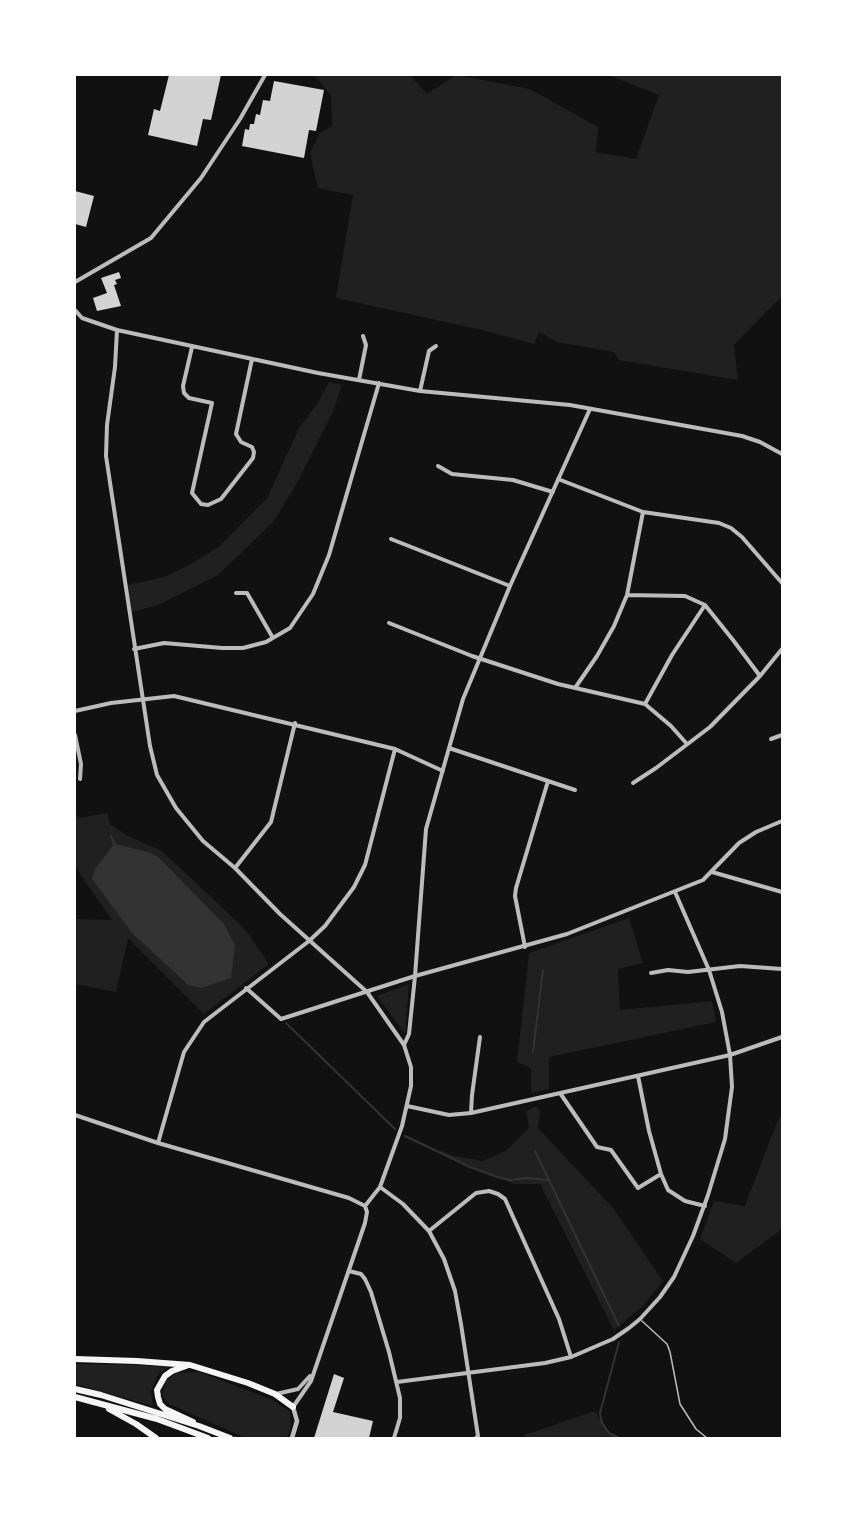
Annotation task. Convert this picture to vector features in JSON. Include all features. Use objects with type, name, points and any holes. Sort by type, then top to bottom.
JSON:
[{"type":"highway","points":[[75,1359],[190,1365],[211,1370],[275,1394],[293,1407]]},
{"type":"highway","points":[[190,1365],[165,1376],[157,1390],[158,1397],[165,1409],[189,1418],[199,1426]]},
{"type":"highway","points":[[75,1389],[199,1426],[230,1438]]},
{"type":"highway","points":[[75,1397],[157,1419],[208,1438]]},
{"type":"highway","points":[[98,1403],[156,1438]]},
{"type":"street","points":[[75,282],[151,238],[201,178],[240,119],[265,75]]},
{"type":"street","points":[[75,310],[82,318],[117,330],[252,359],[420,391],[546,402],[742,436],[760,442],[782,454]]},
{"type":"street","points":[[117,330],[106,456],[153,762],[176,808],[203,841],[235,868],[309,940],[367,992],[404,1045],[412,1074],[407,1106],[380,1187],[365,1206]]},
{"type":"street","points":[[359,380],[366,345],[363,336]]},
{"type":"street","points":[[192,346],[183,386],[184,393],[189,398],[212,403],[192,493],[201,504],[208,505],[221,499],[252,458],[254,452],[252,447],[241,442],[236,434],[252,359]]},
{"type":"street","points":[[420,391],[429,351],[436,346]]},
{"type":"street","points":[[134,649],[164,643],[243,648],[273,638],[290,628],[313,594],[329,555],[379,383]]},
{"type":"street","points":[[404,1045],[409,1034],[416,976],[426,829],[463,699],[510,586],[590,409]]},
{"type":"street","points":[[438,466],[452,474],[513,480],[553,492]]},
{"type":"street","points":[[558,479],[643,512],[719,523],[731,528],[742,537],[782,583]]},
{"type":"street","points":[[575,688],[597,657],[614,626],[627,595],[643,512]]},
{"type":"street","points":[[391,539],[510,586]]},
{"type":"street","points":[[236,593],[247,593],[273,638]]},
{"type":"street","points":[[627,595],[686,596],[705,605],[760,676]]},
{"type":"street","points":[[645,705],[672,655],[705,605]]},
{"type":"street","points":[[388,623],[472,656],[575,688],[645,705],[687,744]]},
{"type":"street","points":[[633,783],[710,727],[760,676],[782,649]]},
{"type":"street","points":[[75,711],[111,702],[174,696],[295,723],[395,749],[443,771]]},
{"type":"street","points":[[235,868],[271,822],[295,723]]},
{"type":"street","points":[[75,735],[81,764],[80,778]]},
{"type":"street","points":[[771,739],[782,735]]},
{"type":"street","points":[[449,748],[575,790]]},
{"type":"street","points":[[158,1143],[184,1052],[204,1022],[325,926],[348,895],[365,865],[395,749]]},
{"type":"street","points":[[525,947],[515,896],[516,888],[548,781]]},
{"type":"street","points":[[246,988],[281,1019],[416,976],[567,934],[703,880],[739,843],[756,832],[782,821]]},
{"type":"street","points":[[712,872],[782,892]]},
{"type":"street","points":[[397,1382],[535,1364],[571,1357],[613,1339],[640,1319],[675,1277],[705,1206],[725,1139],[732,1087],[730,1055],[722,1012],[708,970],[675,892]]},
{"type":"street","points":[[651,973],[668,970],[688,972],[741,966],[782,969]]},
{"type":"street","points":[[471,1113],[471,1095],[480,1037]]},
{"type":"street","points":[[407,1106],[449,1115],[471,1113],[730,1055],[782,1037]]},
{"type":"street","points":[[638,1076],[649,1131],[668,1190],[685,1201],[705,1206]]},
{"type":"street","points":[[560,1093],[597,1147],[611,1150],[638,1188],[661,1174]]},
{"type":"street","points":[[75,1115],[158,1143],[349,1198],[365,1206],[366,1220],[318,1362],[305,1392],[293,1407],[297,1421],[292,1438]]},
{"type":"street","points":[[380,1187],[403,1204],[429,1231],[444,1259],[455,1291],[478,1436],[476,1438]]},
{"type":"street","points":[[429,1231],[476,1193],[489,1191],[505,1199],[559,1319],[571,1357]]},
{"type":"street","points":[[349,1271],[361,1274],[372,1292],[397,1382],[400,1418],[394,1438]]},
{"type":"street","points":[[275,1394],[291,1392],[302,1385],[308,1380],[318,1362]]},
{"type":"lane","points":[[640,1319],[667,1344],[680,1404],[696,1429],[707,1438]]},
{"type":"shaded area","points":[[314,75],[410,75],[427,94],[456,75],[530,89],[598,127],[596,152],[636,159],[659,95],[608,75],[782,75],[782,296],[734,345],[738,380],[619,360],[614,352],[557,342],[539,332],[534,344],[482,330],[336,298],[353,195],[318,188],[310,153],[320,133],[332,126],[331,95]]},
{"type":"shaded area","points":[[329,382],[342,385],[333,412],[296,485],[273,522],[218,575],[158,605],[132,612],[128,585],[164,577],[220,546],[267,498],[299,428],[317,404]]},
{"type":"shaded area","points":[[107,813],[110,824],[128,836],[162,851],[244,928],[269,964],[204,1014],[128,938],[116,992],[75,984],[75,919],[112,920],[76,866],[75,814],[80,818]],"holes":[[[92,879],[188,985],[132,933]]]},
{"type":"shaded area","points":[[114,844],[148,852],[158,857],[224,924],[235,945],[231,978],[202,988],[188,985],[132,933],[92,879],[95,869]]},
{"type":"shaded area","points":[[629,918],[643,963],[618,969],[620,1010],[712,1001],[716,1022],[549,1057],[549,1089],[531,1093],[531,1068],[517,1062],[529,953]]},
{"type":"shaded area","points":[[409,984],[405,1034],[377,996]]},
{"type":"shaded area","points":[[537,1106],[540,1112],[538,1128],[613,1208],[663,1281],[642,1307],[614,1330],[540,1184],[514,1184],[440,1154],[441,1150],[454,1156],[483,1161],[507,1150],[529,1128],[526,1111]]},
{"type":"shaded area","points":[[782,1114],[782,1229],[736,1263],[700,1239],[714,1201],[745,1206]]},
{"type":"shaded area","points":[[75,1364],[169,1367],[159,1373],[151,1391],[153,1406],[75,1384]]},
{"type":"shaded area","points":[[199,1372],[273,1400],[290,1412],[291,1427],[287,1438],[246,1438],[169,1404],[162,1396],[166,1381],[176,1373]]},
{"type":"shaded area","points":[[595,1411],[609,1433],[619,1438],[525,1438],[525,1435]]},
{"type":"building","points":[[169,75],[221,75],[211,120],[203,119],[197,146],[148,135],[154,109],[160,111]]},
{"type":"building","points":[[274,81],[324,90],[316,131],[309,130],[304,158],[242,146],[245,129],[249,130],[250,124],[254,124],[256,114],[260,115],[263,100],[270,101]]},
{"type":"building","points":[[75,191],[94,196],[86,227],[75,224]]},
{"type":"building","points":[[119,272],[121,278],[115,280],[117,284],[114,285],[121,306],[97,311],[93,298],[107,293],[101,278]]},
{"type":"building","points":[[334,1374],[344,1378],[333,1412],[373,1421],[369,1438],[314,1438]]},
{"type":"waterway","points":[[111,836],[115,845]]},
{"type":"waterway","points":[[533,1052],[543,970]]},
{"type":"waterway","points":[[286,1023],[395,1129]]},
{"type":"waterway","points":[[405,1136],[470,1167],[497,1177],[510,1180],[525,1178],[548,1180]]},
{"type":"waterway","points":[[535,1151],[619,1326]]},
{"type":"waterway","points":[[619,1342],[600,1413],[602,1423],[609,1433],[619,1438]]}]
